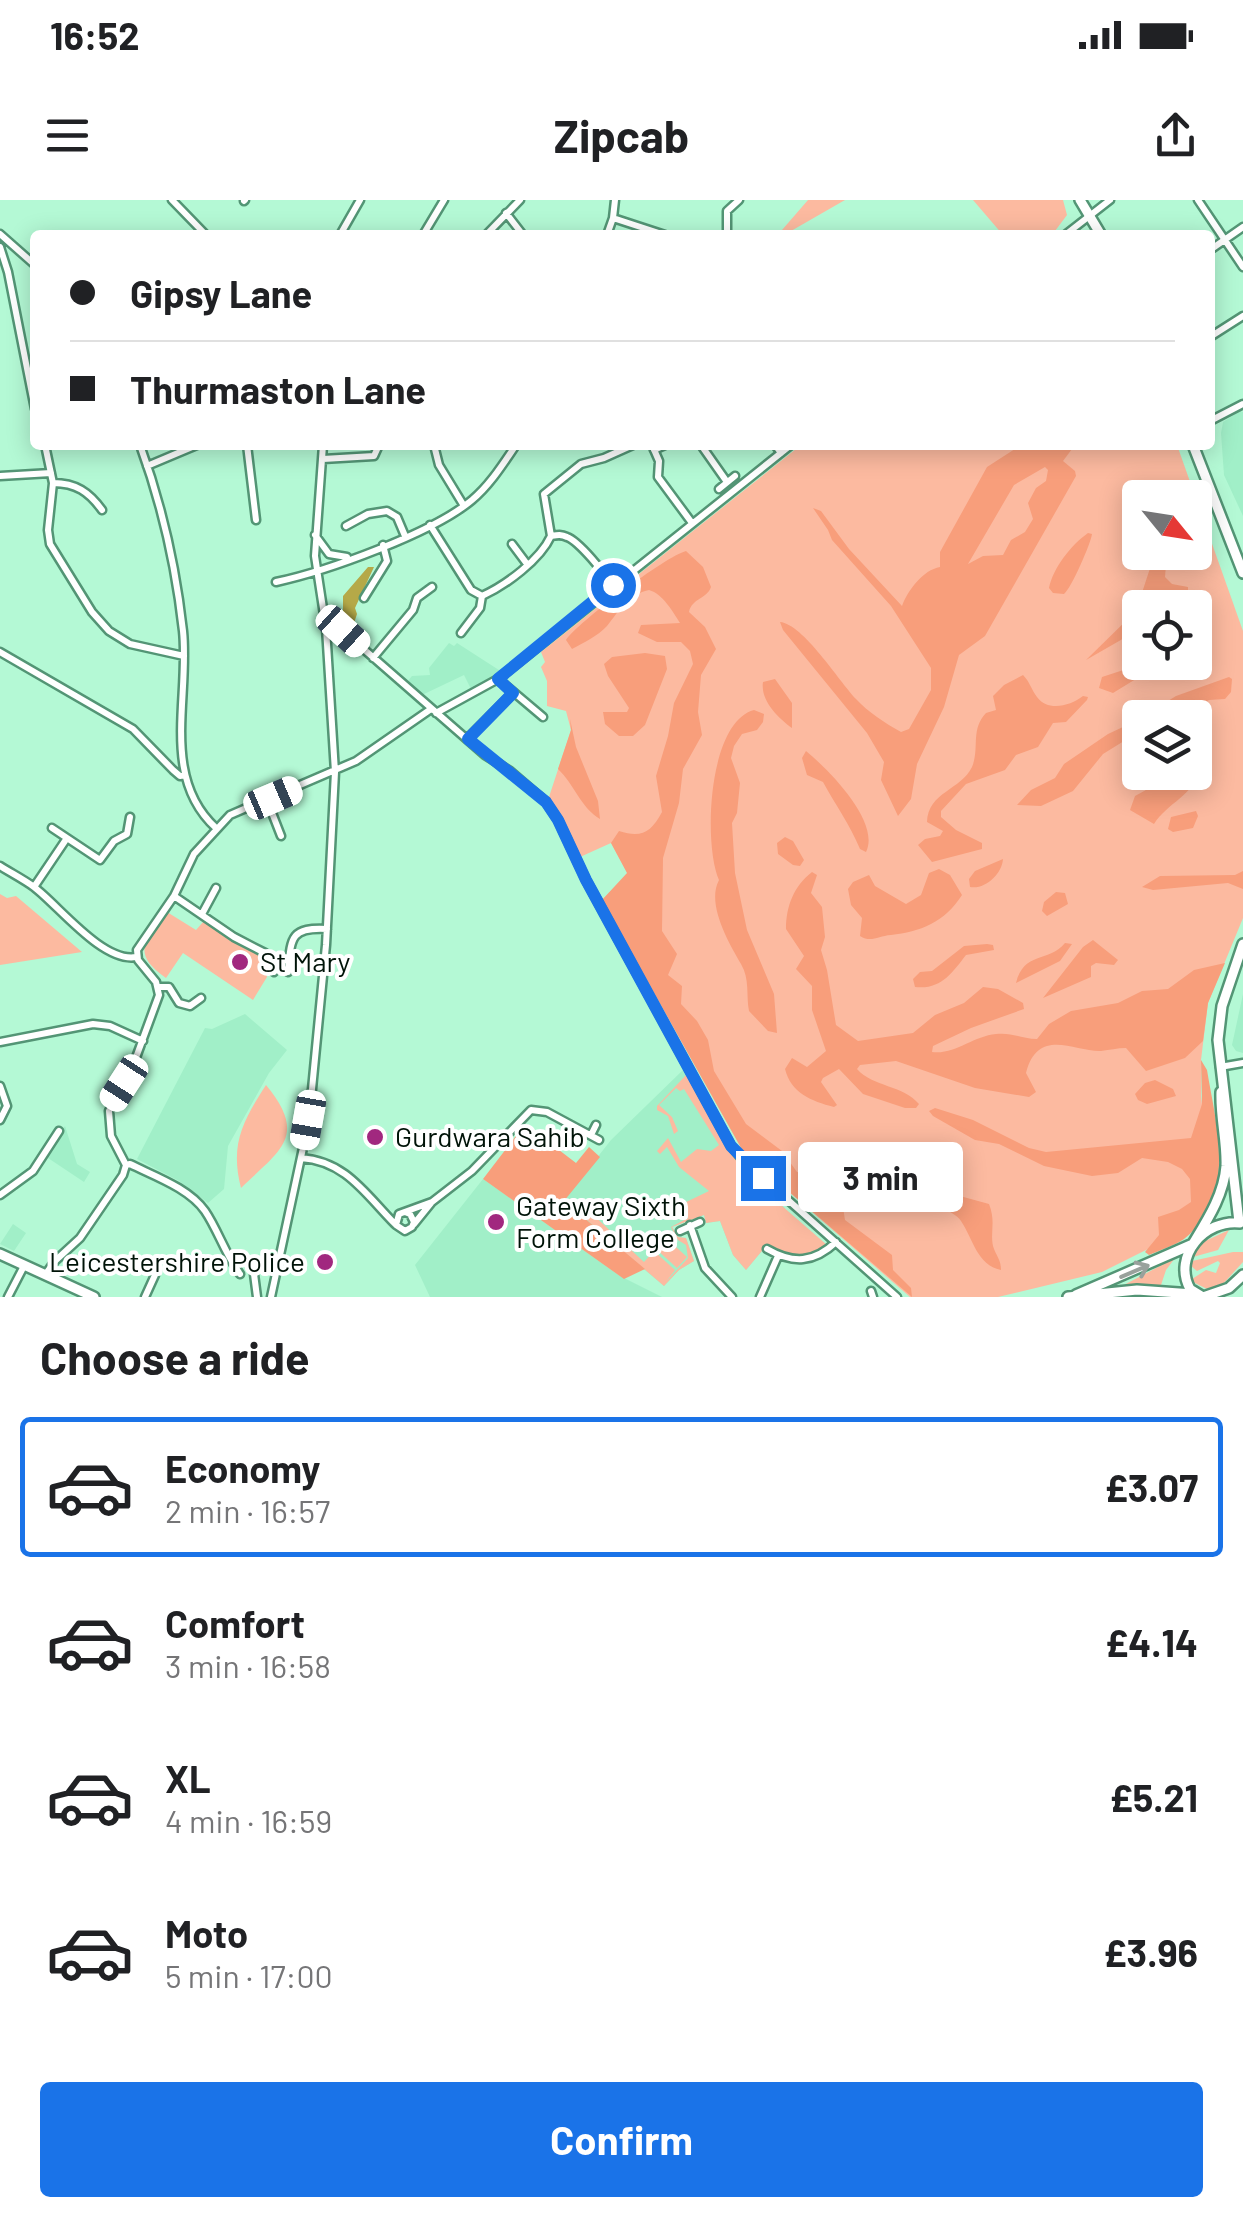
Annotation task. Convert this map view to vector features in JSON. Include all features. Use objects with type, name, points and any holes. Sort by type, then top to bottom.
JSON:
[{"type":"highway","points":[[1080,200],[1097,230]]},
{"type":"highway","points":[[1195,450],[1243,573]]},
{"type":"highway","points":[[1196,1296],[1186,1284],[1183,1266],[1224,1180],[1218,1040],[1222,1006],[1243,944]]},
{"type":"highway","points":[[1072,1296],[1194,1243],[1222,1224],[1242,1224],[1221,1071]]},
{"type":"highway","points":[[0,1254],[94,1297]]},
{"type":"highway","points":[[1072,1296],[1137,1290],[1196,1296],[1223,1292],[1243,1275]]},
{"type":"street","points":[[172,200],[182,202],[202,230]]},
{"type":"street","points":[[343,230],[360,200]]},
{"type":"street","points":[[426,230],[444,200]]},
{"type":"street","points":[[491,230],[520,200]]},
{"type":"street","points":[[609,230],[615,200]]},
{"type":"street","points":[[726,230],[727,211],[739,200]]},
{"type":"street","points":[[1072,230],[1110,200]]},
{"type":"street","points":[[1198,200],[1243,267]]},
{"type":"street","points":[[506,213],[519,230]]},
{"type":"street","points":[[614,218],[650,230]]},
{"type":"street","points":[[1215,247],[1243,227]]},
{"type":"street","points":[[0,234],[30,260]]},
{"type":"street","points":[[0,247],[30,384]]},
{"type":"street","points":[[1215,334],[1243,316]]},
{"type":"street","points":[[1215,418],[1243,404]]},
{"type":"street","points":[[46,450],[53,483],[50,544],[97,618],[130,644],[184,656]]},
{"type":"street","points":[[142,450],[174,571],[184,656],[180,741],[184,775],[205,818],[216,828]]},
{"type":"street","points":[[148,466],[185,450]]},
{"type":"street","points":[[248,450],[256,520]]},
{"type":"street","points":[[256,1287],[271,1293],[301,1158],[317,1052],[327,928],[335,772],[326,628],[314,534],[323,450]]},
{"type":"street","points":[[323,459],[374,456],[376,450]]},
{"type":"street","points":[[435,450],[439,465],[464,506]]},
{"type":"street","points":[[276,582],[317,571],[430,526],[464,506],[494,476],[512,450]]},
{"type":"street","points":[[461,632],[480,608],[482,596],[546,548],[551,536],[544,494],[581,464],[622,450]]},
{"type":"street","points":[[654,450],[658,477],[692,523]]},
{"type":"street","points":[[705,450],[727,482]]},
{"type":"street","points":[[136,957],[146,934],[174,896],[186,866],[234,812],[335,772],[434,711],[498,679],[785,450]]},
{"type":"street","points":[[0,476],[51,473]]},
{"type":"street","points":[[719,489],[735,476]]},
{"type":"street","points":[[53,483],[68,483],[89,492],[102,510]]},
{"type":"street","points":[[346,526],[368,514],[387,510],[397,518],[405,536]]},
{"type":"street","points":[[430,526],[471,590],[482,596]]},
{"type":"street","points":[[314,534],[329,554],[352,558]]},
{"type":"street","points":[[551,536],[569,537],[613,585]]},
{"type":"street","points":[[512,544],[527,564]]},
{"type":"street","points":[[364,598],[387,562],[383,545]]},
{"type":"street","points":[[373,658],[407,618],[417,598],[432,586]]},
{"type":"street","points":[[326,628],[343,631],[546,802],[731,1146],[897,1297]]},
{"type":"street","points":[[0,652],[133,729],[180,776],[184,775]]},
{"type":"street","points":[[498,679],[543,717]]},
{"type":"street","points":[[468,739],[513,693]]},
{"type":"street","points":[[267,800],[281,836]]},
{"type":"street","points":[[52,828],[100,860],[112,842],[127,834],[130,817]]},
{"type":"street","points":[[34,887],[67,838]]},
{"type":"street","points":[[0,866],[34,887],[92,938],[122,957],[136,957]]},
{"type":"street","points":[[202,914],[216,888]]},
{"type":"street","points":[[174,896],[265,953],[274,972]]},
{"type":"street","points":[[288,972],[295,934],[305,928],[327,928]]},
{"type":"street","points":[[45,1275],[80,1238],[123,1176],[126,1165],[111,1136],[109,1110],[143,1041],[155,1010],[158,987],[136,957]]},
{"type":"street","points":[[158,987],[169,987],[179,1003],[190,1006],[201,998]]},
{"type":"street","points":[[0,1042],[93,1024],[110,1026],[143,1041]]},
{"type":"street","points":[[1221,1071],[1243,1063]]},
{"type":"street","points":[[0,1086],[7,1106],[0,1120]]},
{"type":"street","points":[[301,1158],[319,1160],[356,1181],[404,1231],[440,1195],[482,1163],[523,1114],[531,1110],[547,1112],[595,1138],[596,1126]]},
{"type":"street","points":[[0,1195],[33,1171],[60,1132]]},
{"type":"street","points":[[126,1165],[188,1195],[204,1209],[238,1264],[240,1274]]},
{"type":"street","points":[[396,1225],[397,1216],[403,1212],[432,1202]]},
{"type":"street","points":[[378,1204],[412,1216],[413,1225]]},
{"type":"street","points":[[680,1231],[700,1222]]},
{"type":"street","points":[[690,1226],[705,1268],[732,1297]]},
{"type":"street","points":[[766,1249],[794,1260],[809,1259],[836,1242]]},
{"type":"street","points":[[760,1297],[778,1256]]},
{"type":"street","points":[[8,1297],[24,1266]]},
{"type":"street","points":[[254,1274],[257,1297]]},
{"type":"street","points":[[145,1297],[156,1275]]},
{"type":"street","points":[[1223,1292],[1243,1291]]},
{"type":"shaded area","points":[[808,200],[845,200],[793,230],[782,230]]},
{"type":"shaded area","points":[[973,200],[1063,200],[1067,215],[1056,230],[999,230]]},
{"type":"shaded area","points":[[1240,411],[1243,516],[1224,475],[1221,433],[1223,422]]},
{"type":"shaded area","points":[[795,450],[1179,450],[1189,480],[1122,480],[1122,570],[1212,570],[1212,544],[1243,631],[1243,918],[1208,1003],[1201,1060],[1201,1096],[1212,1181],[1156,1245],[1102,1272],[998,1297],[910,1297],[744,1153],[602,900],[628,874],[611,843],[580,857],[548,800],[571,730],[566,711],[547,706],[547,681],[541,667],[545,662],[541,652]]},
{"type":"shaded area","points":[[1013,450],[1071,450],[1063,461],[1076,476],[985,636],[959,655],[944,707],[917,764],[911,799],[898,816],[881,780],[884,762],[867,733],[780,622],[810,642],[866,708],[901,732],[909,729],[931,690],[931,668],[891,606],[832,540],[813,508],[821,511],[849,549],[902,606],[917,582],[940,567],[940,552],[987,467]],"holes":[[[1045,467],[1046,481],[1036,488],[1028,503],[1033,519],[1025,532],[1011,540],[1003,555],[983,556],[968,564],[1014,485]]]},
{"type":"shaded area","points":[[1088,533],[1092,534],[1091,539],[1071,584],[1064,594],[1053,593],[1049,588],[1059,565]]},
{"type":"shaded area","points":[[686,551],[703,567],[711,587],[689,612],[705,627],[716,649],[701,675],[698,712],[702,735],[683,769],[679,803],[663,858],[662,931],[677,954],[668,975],[682,986],[681,1004],[708,1040],[714,1071],[746,1124],[782,1151],[797,1172],[808,1174],[815,1165],[824,1169],[827,1181],[817,1190],[830,1197],[841,1195],[845,1220],[892,1255],[893,1270],[911,1288],[912,1297],[744,1153],[602,900],[627,873],[611,843],[619,831],[645,832],[662,812],[656,776],[674,703],[693,664],[690,651],[681,642],[657,642],[638,633],[641,625],[680,623],[663,599],[649,590],[629,599],[607,626],[590,639],[572,649],[566,640],[623,591]]},
{"type":"shaded area","points":[[368,567],[374,567],[355,608],[354,623],[343,622],[343,596]]},
{"type":"shaded area","points":[[1149,570],[1166,570],[1165,577],[1172,584],[1188,587],[1188,590],[1143,590]]},
{"type":"shaded area","points":[[1122,625],[1122,639],[1086,660]]},
{"type":"shaded area","points":[[449,643],[457,643],[502,672],[472,691],[464,675],[422,695],[407,682],[412,676],[430,675],[429,668]]},
{"type":"shaded area","points":[[645,653],[665,656],[667,669],[645,725],[633,736],[619,736],[605,724],[603,712],[627,712],[629,708],[604,664],[612,657]]},
{"type":"shaded area","points":[[1122,670],[1122,680],[1134,680],[1113,693],[1099,688],[1102,677]]},
{"type":"shaded area","points":[[1023,675],[1047,705],[1066,705],[1083,696],[1087,700],[1066,722],[1053,723],[1038,747],[1016,755],[1005,770],[966,784],[941,811],[941,817],[982,843],[982,849],[932,862],[918,845],[943,831],[927,822],[929,812],[939,797],[972,767],[978,726],[986,713],[996,710],[993,696]]},
{"type":"shaded area","points":[[775,679],[792,703],[792,728],[776,714],[764,695],[763,682]]},
{"type":"shaded area","points":[[1232,679],[1231,692],[1225,699],[1170,700]]},
{"type":"shaded area","points":[[754,710],[764,714],[763,722],[757,730],[742,734],[731,758],[740,783],[732,823],[735,873],[747,930],[774,994],[777,1033],[768,1031],[749,1011],[746,976],[721,923],[715,900],[719,880],[711,840],[711,814],[718,760],[739,719]]},
{"type":"shaded area","points":[[570,719],[576,747],[598,801],[600,819],[558,769],[571,730]]},
{"type":"shaded area","points":[[1122,727],[1122,742],[1103,754],[1073,791],[1041,806],[1017,805],[1031,790],[1055,778],[1064,764]]},
{"type":"shaded area","points":[[806,751],[839,783],[859,812],[869,840],[866,852],[860,849],[823,782],[807,775],[802,758]]},
{"type":"shaded area","points":[[1146,790],[1188,790],[1154,824],[1130,810],[1135,796]]},
{"type":"shaded area","points":[[1196,811],[1193,828],[1173,832],[1168,829],[1171,817]]},
{"type":"shaded area","points":[[785,837],[793,841],[804,860],[800,866],[778,854],[777,843]]},
{"type":"shaded area","points":[[1003,859],[992,880],[970,887],[969,879],[975,871]]},
{"type":"shaded area","points":[[939,869],[950,875],[962,895],[948,912],[912,931],[871,939],[860,936],[862,918],[851,905],[848,889],[853,882],[869,875],[875,886],[906,904],[921,895],[929,873]]},
{"type":"shaded area","points":[[1243,871],[1243,889],[1228,883],[1153,890],[1142,887],[1160,876],[1235,875]]},
{"type":"shaded area","points":[[812,872],[817,875],[811,893],[822,907],[825,937],[821,950],[836,1025],[858,1041],[913,1033],[983,987],[998,989],[1023,1003],[1024,1009],[971,1028],[933,1046],[932,1052],[948,1051],[996,1034],[1037,1039],[1049,1024],[1071,1011],[1118,1003],[1142,991],[1168,989],[1194,970],[1225,963],[1208,1003],[1203,1041],[1185,1058],[1146,1071],[1126,1048],[1101,1051],[1048,1046],[1039,1050],[1026,1073],[1036,1092],[1029,1097],[975,1088],[896,1061],[860,1065],[857,1069],[912,1098],[919,1104],[916,1108],[863,1094],[839,1069],[821,1082],[837,1105],[810,1099],[792,1084],[785,1069],[792,1058],[807,1067],[826,1051],[812,1010],[812,986],[796,969],[804,956],[786,929],[792,897]]},
{"type":"shaded area","points":[[1056,892],[1065,893],[1068,904],[1047,916],[1042,911],[1044,902]]},
{"type":"shaded area","points":[[0,894],[7,898],[16,896],[82,952],[0,965]]},
{"type":"shaded area","points":[[167,912],[196,930],[204,921],[262,954],[267,977],[253,1000],[183,953],[166,978],[155,969],[148,961],[145,946]]},
{"type":"shaded area","points":[[1093,940],[1118,960],[1114,965],[1096,963],[1091,966],[1091,977],[1043,998],[1083,947]]},
{"type":"shaded area","points":[[1065,943],[1072,944],[1060,961],[1016,983],[1025,966]]},
{"type":"shaded area","points":[[993,945],[994,950],[966,955],[939,983],[915,987],[913,979],[920,972],[932,971],[964,946]]},
{"type":"shaded area","points":[[1243,994],[1243,1053],[1232,1045]]},
{"type":"shaded area","points":[[245,1014],[287,1050],[269,1073],[228,1146],[224,1189],[208,1203],[179,1181],[137,1159],[205,1028],[212,1029]]},
{"type":"shaded area","points":[[1201,1060],[1207,1070],[1218,1137],[1217,1182],[1212,1203],[1184,1239],[1149,1255],[1145,1252],[1159,1235],[1158,1217],[1191,1202],[1190,1179],[1182,1169],[1168,1162],[1142,1158],[1118,1173],[1092,1176],[1044,1166],[999,1144],[975,1140],[929,1111],[935,1108],[973,1120],[1029,1148],[1046,1152],[1191,1138],[1202,1104]]},
{"type":"shaded area","points":[[684,1069],[742,1171],[785,1208],[783,1253],[767,1245],[746,1270],[733,1255],[720,1221],[706,1223],[704,1215],[672,1227],[678,1237],[686,1238],[694,1261],[664,1286],[563,1201],[611,1140]]},
{"type":"shaded area","points":[[687,1074],[742,1171],[827,1245],[797,1255],[767,1245],[746,1270],[733,1255],[720,1221],[706,1223],[704,1215],[672,1227],[678,1237],[686,1238],[694,1261],[664,1286],[580,1214],[590,1212],[644,1262],[654,1251],[675,1270],[666,1282],[688,1258],[686,1245],[678,1240],[671,1227],[688,1218],[682,1204],[709,1191],[679,1167],[667,1147],[660,1154],[657,1151],[668,1138],[681,1162],[697,1149],[711,1151],[719,1145],[684,1089],[676,1088],[659,1105],[672,1117],[678,1131],[674,1134],[668,1116],[657,1110],[657,1106]]},
{"type":"shaded area","points":[[1155,1080],[1173,1089],[1176,1096],[1147,1104],[1138,1100],[1135,1094],[1145,1083]]},
{"type":"shaded area","points":[[266,1085],[286,1118],[287,1131],[277,1153],[241,1188],[237,1159],[240,1134]]},
{"type":"shaded area","points":[[525,1124],[576,1163],[589,1147],[600,1157],[564,1201],[645,1269],[624,1279],[483,1179]]},
{"type":"shaded area","points":[[65,1126],[77,1164],[90,1172],[84,1182],[45,1156]]},
{"type":"shaded area","name":"Gateway Sixth Form College","points":[[483,1179],[620,1276],[662,1297],[430,1297],[415,1265]]},
{"type":"shaded area","points":[[949,1193],[989,1204],[993,1246],[1001,1270],[986,1263],[961,1221],[942,1207],[941,1201]]},
{"type":"shaded area","points":[[13,1224],[26,1233],[14,1251],[0,1244]]},
{"type":"shaded area","points":[[1229,1230],[1218,1250],[1193,1257],[1201,1243]]},
{"type":"shaded area","points":[[666,1238],[687,1257],[677,1268],[656,1249]]},
{"type":"shaded area","points":[[1243,1252],[1243,1262],[1223,1284],[1207,1289],[1193,1282],[1206,1270],[1216,1273],[1220,1263],[1197,1271],[1191,1266],[1192,1261]]},
{"type":"shaded area","points":[[1175,1258],[1160,1288],[1122,1286]]},
{"type":"place","name":"St Mary","points":[[240,962]]},
{"type":"place","name":"Gurdwara Sahib","points":[[375,1137]]},
{"type":"place","name":"Gateway Sixth Form College","points":[[496,1222]]},
{"type":"place","name":"Leicestershire Police","points":[[325,1262]]},
{"type":"route","points":[[613,585],[498,679],[513,693],[468,739],[546,802],[731,1146],[763,1178]]}]
